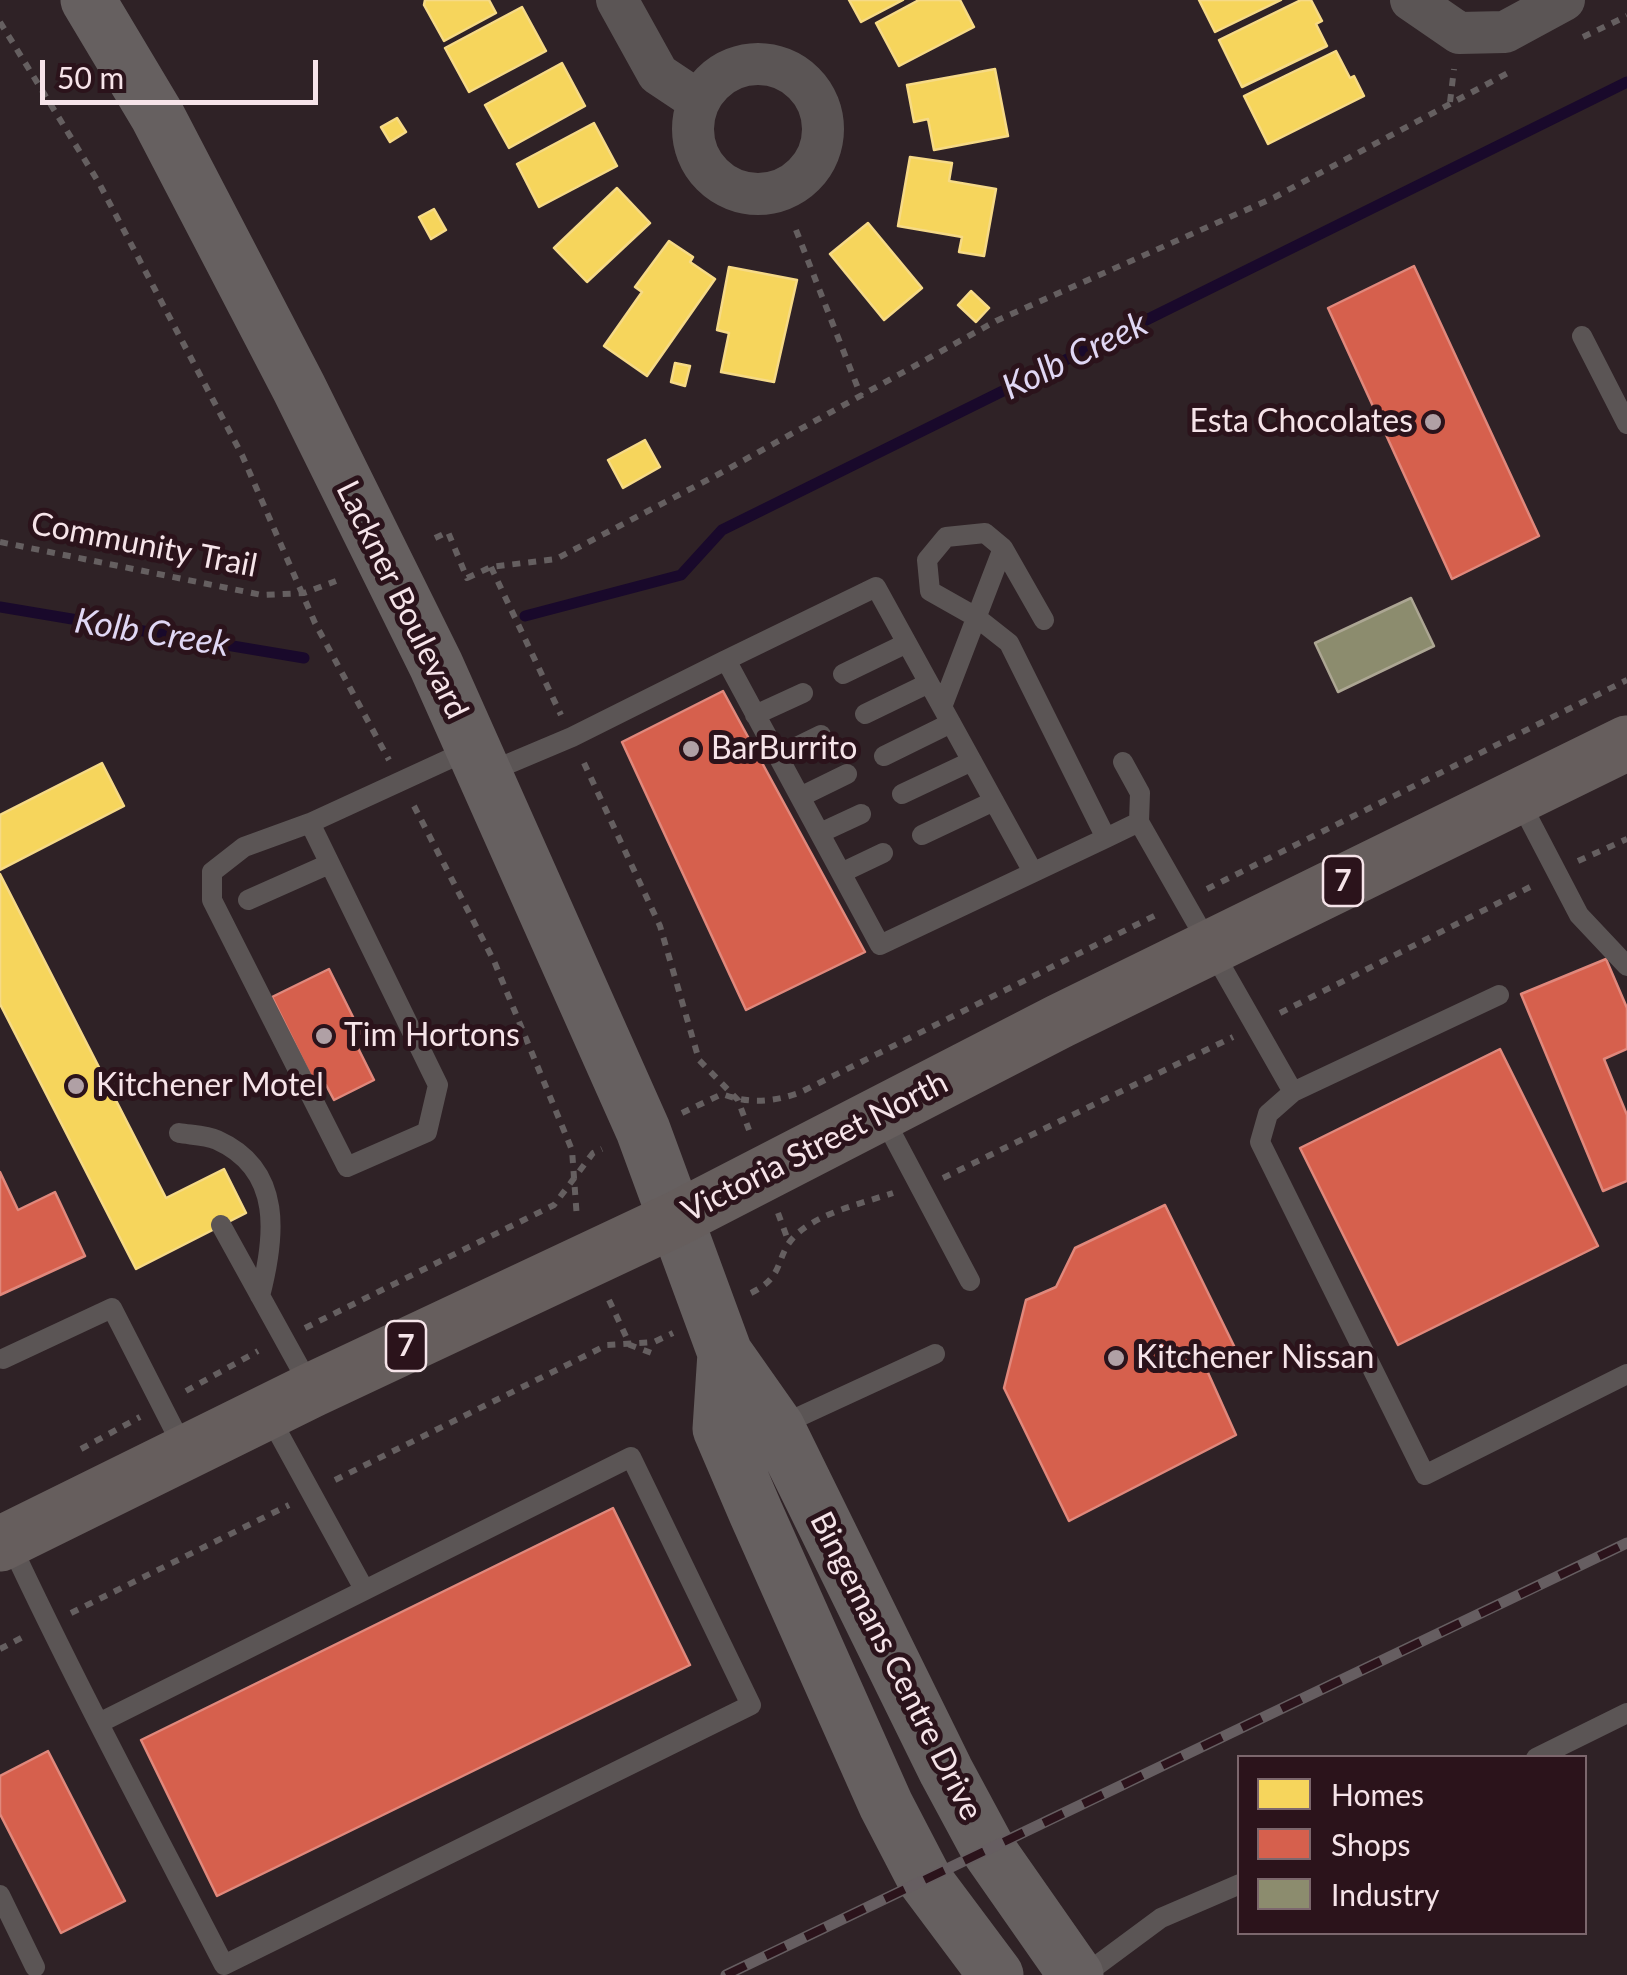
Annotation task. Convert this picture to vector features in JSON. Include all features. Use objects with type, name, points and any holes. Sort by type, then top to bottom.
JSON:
[{"type":"main road","name":"Lackner Boulevard","points":[[88,0],[158,118],[300,388],[436,665],[643,1130],[676,1219]]},
{"type":"main road","name":"Victoria Street North","points":[[3,1536],[676,1219],[1208,947],[1627,743]]},
{"type":"main road","name":"Bingemans Centre Drive","points":[[676,1219],[725,1353],[777,1427],[946,1771],[988,1849],[1076,1975]]},
{"type":"main road","name":"Bingemans Centre Drive","points":[[725,1353],[720,1429],[763,1530],[910,1850],[926,1880],[996,1975]]},
{"type":"street","points":[[617,0],[658,74],[697,100]]},
{"type":"street","points":[[1411,0],[1458,33],[1505,32],[1564,0]]},
{"type":"lane","points":[[1582,336],[1627,424]]},
{"type":"lane","points":[[1044,620],[1003,548],[985,533],[946,537],[927,560],[930,592],[976,617],[1010,642],[1106,838]]},
{"type":"lane","points":[[884,756],[946,715],[976,617],[1003,548]]},
{"type":"lane","points":[[310,822],[438,1085],[427,1132],[347,1167],[212,900],[212,872],[244,847],[310,822],[399,780],[572,737],[876,587],[1033,872]]},
{"type":"lane","points":[[843,674],[908,643]]},
{"type":"lane","points":[[726,660],[880,945],[1139,822]]},
{"type":"lane","points":[[865,714],[929,683]]},
{"type":"lane","points":[[756,716],[803,693]]},
{"type":"lane","points":[[778,756],[822,735]]},
{"type":"lane","points":[[902,794],[972,761]]},
{"type":"lane","points":[[1122,762],[1140,793],[1139,822],[1293,1092]]},
{"type":"lane","points":[[800,798],[847,774]]},
{"type":"lane","points":[[1517,796],[1579,915],[1627,966]]},
{"type":"lane","points":[[922,835],[994,802]]},
{"type":"lane","points":[[820,834],[861,814]]},
{"type":"lane","points":[[841,872],[883,853]]},
{"type":"lane","points":[[248,900],[329,864]]},
{"type":"lane","points":[[1499,995],[1293,1092],[1268,1114],[1260,1142],[1425,1474],[1627,1374]]},
{"type":"lane","points":[[880,1113],[970,1281]]},
{"type":"lane","points":[[179,1134],[216,1140],[253,1165],[270,1205],[272,1249],[260,1296]]},
{"type":"lane","points":[[222,1225],[260,1296],[290,1401],[364,1589]]},
{"type":"lane","points":[[3,1359],[112,1308],[186,1452]]},
{"type":"lane","points":[[777,1427],[935,1354]]},
{"type":"lane","points":[[3,1536],[99,1723],[224,1964],[751,1706],[631,1457],[99,1723]]},
{"type":"lane","points":[[1542,1755],[1627,1713]]},
{"type":"lane","points":[[1084,1975],[1161,1918],[1237,1885]]},
{"type":"lane","points":[[0,1895],[35,1967]]},
{"type":"path","points":[[1574,42],[1627,16]]},
{"type":"path","points":[[0,22],[98,183],[242,456],[315,623],[494,961],[572,1150],[574,1212]]},
{"type":"path","points":[[435,538],[448,532],[467,578],[491,567],[556,559],[996,321],[1276,197],[1521,66]]},
{"type":"path","points":[[796,230],[861,396]]},
{"type":"path","name":"Community Trail","points":[[0,542],[262,595],[304,593],[336,581]]},
{"type":"path","points":[[491,567],[660,926],[700,1060],[740,1104]]},
{"type":"path","name":"Victoria Street North","points":[[722,1094],[740,1104],[775,1102],[799,1093]]},
{"type":"path","points":[[327,1317],[554,1205],[593,1153]]},
{"type":"path","points":[[766,1286],[774,1280],[782,1255],[798,1233],[835,1213]]},
{"type":"path","points":[[786,1235],[790,1244]]},
{"type":"path","points":[[620,1328],[630,1345],[658,1355]]},
{"type":"path","points":[[359,1467],[607,1345],[654,1342]]},
{"type":"path","points":[[196,1384],[252,1354]]},
{"type":"path","points":[[90,1604],[290,1504]]},
{"type":"path","points":[[0,1649],[26,1636]]},
{"type":"building: Homes","points":[[425,0],[489,0],[496,13],[444,41],[424,5]]},
{"type":"building: Homes","points":[[849,0],[903,0],[861,22]]},
{"type":"building: Homes","points":[[919,0],[960,0],[974,27],[899,66],[876,23]]},
{"type":"building: Homes","points":[[1199,0],[1281,0],[1215,32]]},
{"type":"building: Homes","points":[[1301,0],[1311,0],[1322,21],[1316,24],[1327,46],[1242,87],[1219,40]]},
{"type":"building: Homes","points":[[522,7],[546,51],[469,92],[445,48]]},
{"type":"building: Homes","points":[[1336,51],[1364,96],[1268,144],[1244,96]]},
{"type":"building: Homes","points":[[562,63],[585,106],[509,148],[485,105]]},
{"type":"building: Homes","points":[[995,69],[1008,136],[934,150],[928,119],[914,122],[907,85]]},
{"type":"building: Homes","points":[[397,118],[406,132],[390,142],[381,127]]},
{"type":"building: Homes","points":[[594,123],[617,166],[539,207],[517,164]]},
{"type":"building: Homes","points":[[910,157],[952,163],[949,181],[996,189],[984,256],[959,252],[962,237],[898,226]]},
{"type":"building: Homes","points":[[617,188],[650,223],[587,282],[554,248]]},
{"type":"building: Homes","points":[[434,209],[446,230],[431,239],[419,217]]},
{"type":"building: Homes","points":[[868,223],[922,288],[884,320],[830,254]]},
{"type":"building: Homes","points":[[669,241],[715,279],[647,376],[604,346],[642,292],[635,287]]},
{"type":"building: Homes","points":[[729,267],[797,280],[774,382],[721,372],[729,333],[717,330]]},
{"type":"building: Homes","points":[[971,291],[989,308],[976,322],[958,305]]},
{"type":"building: Homes","points":[[675,363],[690,366],[685,386],[671,382]]},
{"type":"building: Homes","points":[[645,440],[660,467],[623,488],[608,460]]},
{"type":"building: Homes","points":[[102,763],[124,806],[0,870],[0,815]]},
{"type":"building: Homes","name":"Kitchener Motel","points":[[0,874],[166,1198],[224,1169],[246,1213],[136,1269],[0,1004]]},
{"type":"building: Shops","name":"Esta Chocolates","points":[[1414,266],[1539,536],[1452,579],[1328,308]]},
{"type":"building: Shops","points":[[723,691],[865,952],[746,1010],[622,742]]},
{"type":"building: Shops","points":[[1606,959],[1627,1008],[1627,1049],[1604,1059],[1627,1115],[1627,1181],[1603,1191],[1521,994]]},
{"type":"building: Shops","name":"Tim Hortons","points":[[329,969],[361,1033],[353,1038],[374,1080],[334,1100],[326,1085],[317,1089],[272,997]]},
{"type":"building: Shops","points":[[1500,1049],[1598,1246],[1398,1345],[1300,1148]]},
{"type":"building: Shops","points":[[0,1172],[18,1210],[55,1192],[85,1256],[0,1295]]},
{"type":"building: Shops","name":"Kitchener Nissan","points":[[1165,1205],[1236,1350],[1205,1366],[1236,1435],[1069,1521],[1004,1388],[1026,1300],[1056,1287],[1075,1248]]},
{"type":"building: Shops","points":[[613,1508],[690,1665],[217,1896],[141,1740]]},
{"type":"building: Shops","points":[[48,1751],[125,1901],[61,1933],[0,1814],[0,1776]]},
{"type":"building: Industry","points":[[1411,598],[1434,646],[1338,692],[1315,643]]},
{"type":"waterway","name":"Kolb Creek","points":[[525,616],[681,575],[722,530],[1627,82]]},
{"type":"waterway","name":"Kolb Creek","points":[[0,607],[304,658]]},
{"type":"railway","points":[[726,1975],[1627,1543]]},
{"type":"place","name":"Esta Chocolates","points":[[1433,422]]},
{"type":"place","name":"BarBurrito","points":[[691,749]]},
{"type":"place","name":"Tim Hortons","points":[[324,1036]]},
{"type":"place","name":"Kitchener Motel","points":[[76,1086]]},
{"type":"place","name":"Kitchener Nissan","points":[[1116,1358]]}]
